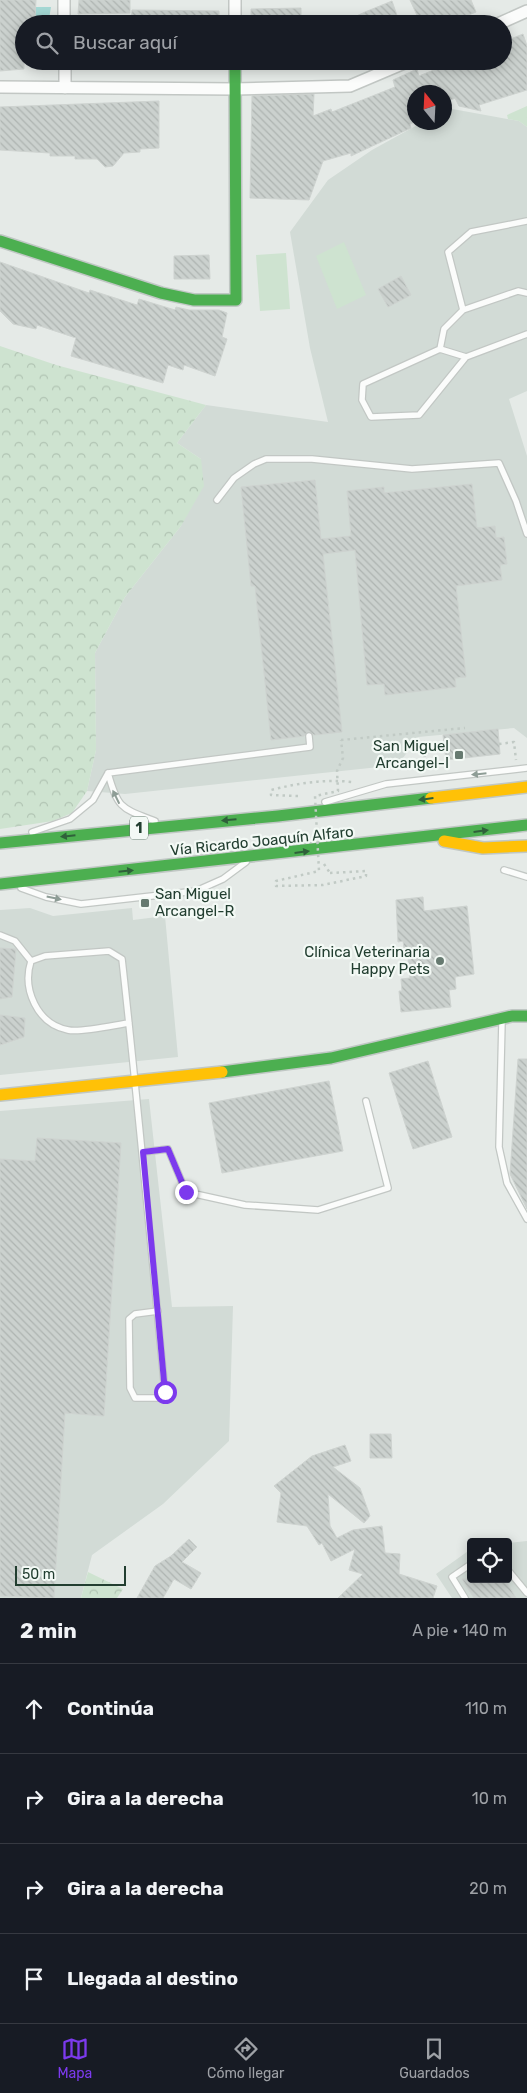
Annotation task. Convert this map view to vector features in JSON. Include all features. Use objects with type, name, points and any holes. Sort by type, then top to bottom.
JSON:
[{"type":"main road","points":[[0,241],[161,293],[194,300],[236,300],[235,70]]},
{"type":"main road","name":"Vía Ricardo Joaquín Alfaro","points":[[3,842],[278,816],[527,787]]},
{"type":"main road","name":"Vía Ricardo Joaquín Alfaro","points":[[4,883],[254,857],[527,825]]},
{"type":"main road","points":[[423,838],[483,848],[527,846]]},
{"type":"main road","points":[[0,1095],[270,1067],[331,1058],[502,1019],[527,1016]]},
{"type":"street","points":[[64,0],[64,15]]},
{"type":"street","points":[[235,0],[235,15]]},
{"type":"street","points":[[512,18],[527,11]]},
{"type":"street","points":[[65,70],[65,88]]},
{"type":"street","points":[[0,87],[235,90],[350,86],[388,70]]},
{"type":"lane","points":[[463,310],[448,252],[472,232],[527,222]]},
{"type":"lane","points":[[440,349],[444,329],[463,310],[518,291],[527,292]]},
{"type":"lane","points":[[466,357],[440,349],[363,384],[362,400],[371,417],[419,415],[466,357],[527,334]]},
{"type":"lane","points":[[217,500],[234,478],[254,464],[266,459],[312,460],[412,470],[500,463],[527,534]]},
{"type":"lane","points":[[108,774],[310,747],[309,736]]},
{"type":"lane","points":[[278,816],[386,784],[527,768]]},
{"type":"lane","points":[[108,774],[115,798],[124,810],[166,826]]},
{"type":"lane","points":[[3,842],[70,819],[93,800],[108,774]]},
{"type":"lane","points":[[4,883],[80,904],[100,902],[196,891],[223,879],[254,857]]},
{"type":"lane","points":[[504,870],[527,877]]},
{"type":"lane","points":[[0,934],[15,941],[31,961]]},
{"type":"lane","points":[[31,961],[45,956],[109,951],[122,959],[143,1152],[158,1311],[165,1392],[160,1398],[135,1398],[130,1388],[129,1319],[134,1314],[158,1311]]},
{"type":"lane","points":[[31,961],[27,974],[31,998],[47,1022],[69,1031],[129,1023]]},
{"type":"lane","points":[[502,1019],[499,1147],[507,1183],[527,1220]]},
{"type":"lane","points":[[143,1152],[168,1149],[186,1192],[245,1205],[318,1210],[388,1188],[366,1101]]},
{"type":"lane","points":[[465,1598],[452,1577],[467,1567]]},
{"type":"lane","points":[[512,1575],[527,1593]]},
{"type":"path","points":[[356,783],[333,780],[312,781],[271,790],[271,795],[315,796],[338,791],[337,771],[343,758],[341,740],[465,728]]},
{"type":"path","points":[[499,744],[514,742],[517,769]]},
{"type":"path","points":[[427,779],[424,752],[445,750]]},
{"type":"path","points":[[315,796],[320,871],[276,881],[276,886],[323,885],[366,876],[366,871],[330,873]]},
{"type":"shaded area","points":[[452,109],[519,121],[527,127],[527,391],[509,399],[527,456],[527,738],[514,728],[418,737],[398,765],[125,794],[87,791],[96,750],[95,653],[125,597],[181,526],[201,459],[177,443],[206,405],[328,422],[310,348],[290,232],[328,180],[372,150],[408,130],[452,130]]},
{"type":"shaded area","points":[[30,908],[53,916],[132,908],[133,920],[165,916],[178,1057],[0,1075],[0,910]]},
{"type":"shaded area","points":[[149,1099],[172,1307],[233,1306],[229,1441],[163,1504],[92,1555],[81,1598],[0,1598],[0,1111]]},
{"type":"shaded area","points":[[527,1541],[527,1598],[452,1598],[436,1574],[467,1552],[467,1583],[512,1583],[512,1543]]},
{"type":"green space","points":[[527,106],[527,127],[519,121],[508,119],[507,115]]},
{"type":"green space","points":[[344,242],[366,295],[337,309],[316,256]]},
{"type":"green space","points":[[286,253],[290,309],[260,311],[256,255]]},
{"type":"green space","points":[[0,346],[56,365],[206,405],[177,443],[201,459],[204,486],[181,526],[125,597],[95,653],[96,750],[87,791],[72,813],[53,821],[0,829]]},
{"type":"green space","points":[[88,1572],[123,1589],[117,1598],[81,1598]]},
{"type":"water","points":[[35,7],[51,7],[50,15],[35,15]]},
{"type":"building","points":[[0,0],[36,0],[35,15],[15,15],[15,70],[0,71]]},
{"type":"building","points":[[79,0],[130,0],[130,13],[78,14]]},
{"type":"building","points":[[410,0],[471,0],[476,12],[469,15],[417,15]]},
{"type":"building","points":[[392,1],[397,15],[358,15]]},
{"type":"building","points":[[301,8],[301,15],[251,15],[251,9]]},
{"type":"building","points":[[132,10],[219,11],[219,15],[132,15]]},
{"type":"building","points":[[523,34],[527,46],[527,90],[479,105],[481,111],[459,106],[455,98],[452,99],[452,85],[407,85],[407,130],[351,156],[351,153],[323,161],[309,200],[250,198],[252,96],[314,94],[313,116],[331,109],[332,112],[395,87],[393,80],[415,70],[417,70],[419,76],[434,70],[512,70],[512,38]]},
{"type":"building","points":[[159,101],[159,148],[140,149],[140,152],[124,153],[113,166],[105,167],[97,159],[75,159],[75,156],[50,156],[50,153],[0,150],[0,107]]},
{"type":"building","points":[[209,255],[210,279],[174,279],[174,256]]},
{"type":"building","points":[[0,262],[89,293],[90,290],[137,305],[139,299],[175,310],[176,307],[189,310],[219,310],[227,313],[222,337],[227,339],[215,376],[184,365],[183,370],[168,365],[163,383],[71,356],[76,338],[37,325],[36,329],[13,324],[0,311]]},
{"type":"building","points":[[401,276],[411,295],[388,307],[378,289]]},
{"type":"building","points":[[315,480],[321,539],[351,536],[347,491],[384,487],[384,493],[472,484],[477,528],[495,526],[496,538],[504,537],[507,564],[500,565],[502,580],[456,586],[466,677],[455,678],[456,687],[385,695],[384,684],[367,685],[355,550],[323,554],[342,732],[314,735],[308,731],[304,736],[271,740],[255,586],[251,586],[241,487]]},
{"type":"building","points":[[498,729],[500,754],[446,760],[443,735]]},
{"type":"building","name":"Clínica Veterinaria Happy Pets","points":[[423,897],[424,911],[467,906],[474,974],[455,977],[456,989],[449,990],[451,1007],[401,1012],[399,991],[402,991],[401,979],[410,978],[407,948],[404,948],[403,941],[398,942],[396,900]]},
{"type":"building","points":[[0,948],[16,949],[12,997],[0,999]]},
{"type":"building","points":[[0,1015],[25,1018],[24,1037],[0,1045]]},
{"type":"building","points":[[518,1059],[527,1059],[527,1209],[510,1174]]},
{"type":"building","points":[[428,1061],[452,1137],[413,1149],[389,1073]]},
{"type":"building","points":[[329,1081],[343,1151],[222,1173],[209,1103]]},
{"type":"building","points":[[37,1138],[121,1143],[104,1416],[65,1413],[54,1598],[0,1596],[0,1159],[35,1161]]},
{"type":"building","points":[[370,1434],[391,1434],[392,1458],[370,1458]]},
{"type":"building","points":[[345,1445],[351,1461],[333,1467],[360,1488],[370,1516],[364,1523],[328,1494],[330,1526],[337,1538],[353,1530],[382,1526],[385,1553],[400,1554],[399,1574],[437,1586],[433,1598],[338,1598],[363,1574],[349,1570],[355,1549],[331,1561],[322,1543],[319,1545],[307,1526],[277,1522],[281,1493],[274,1486],[312,1456]]},
{"type":"building","points":[[189,1539],[197,1547],[182,1562],[201,1573],[191,1589],[174,1579],[163,1598],[137,1598],[155,1566],[171,1556]]},
{"type":"building","points":[[462,1579],[467,1579],[467,1583],[507,1583],[516,1598],[474,1598]]},
{"type":"traffic: fast","points":[[0,241],[161,293],[194,300],[236,300],[235,70]]},
{"type":"traffic: fast","points":[[0,843],[278,816],[431,798]]},
{"type":"traffic: fast","points":[[0,884],[527,825]]},
{"type":"traffic: fast","points":[[222,1072],[331,1058],[512,1016],[527,1016]]},
{"type":"traffic: slow","points":[[431,798],[527,787]]},
{"type":"traffic: slow","points":[[444,841],[483,848],[527,846]]},
{"type":"traffic: slow","points":[[0,1095],[222,1072]]},
{"type":"place","name":"San Miguel Arcangel-I","points":[[459,755]]},
{"type":"place","name":"San Miguel Arcangel-R","points":[[145,903]]},
{"type":"place","name":"Clínica Veterinaria Happy Pets","points":[[440,961]]},
{"type":"route","points":[[165,1392],[143,1152],[168,1149],[186,1192]]}]
